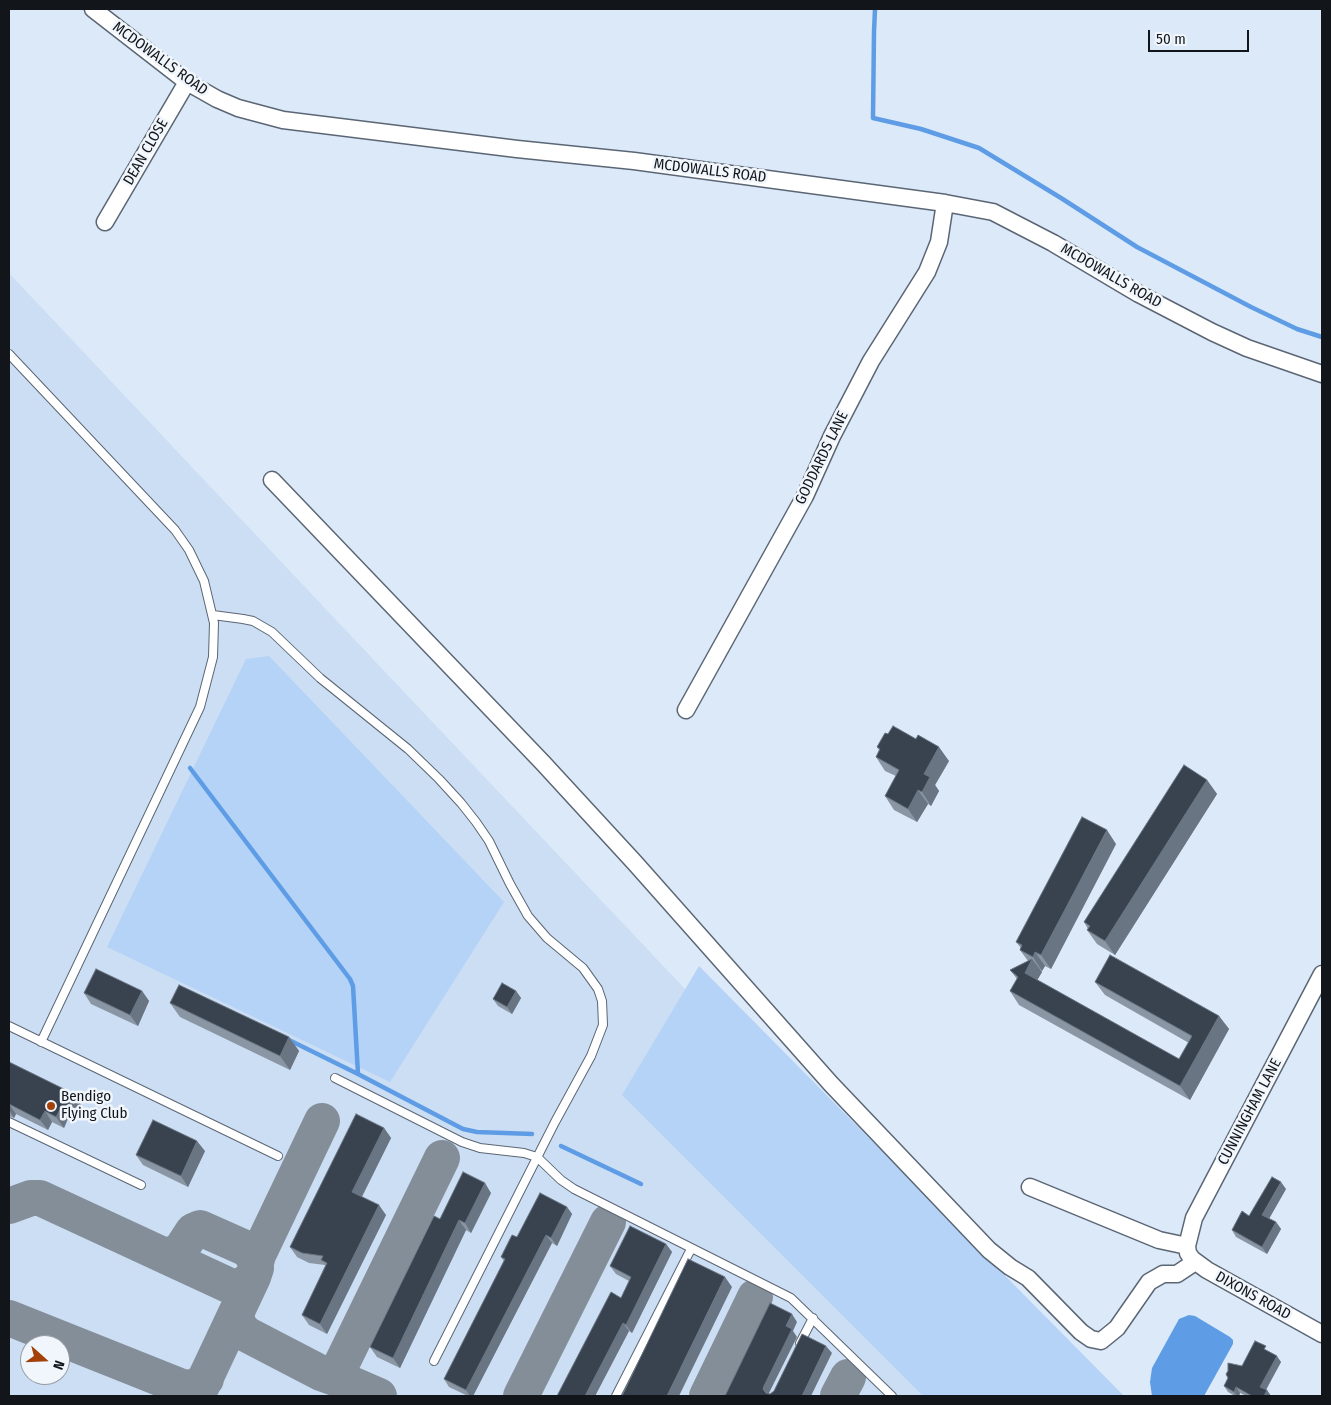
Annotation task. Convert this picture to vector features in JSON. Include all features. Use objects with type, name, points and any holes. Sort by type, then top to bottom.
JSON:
[{"type":"street","name":"MCDOWALLS ROAD","points":[[93,9],[187,82],[217,99],[238,108],[283,120],[517,149],[634,160],[945,203],[993,212],[1009,219],[1139,294],[1212,332],[1248,348],[1322,374]]},
{"type":"street","name":"DEAN CLOSE","points":[[105,222],[187,82]]},
{"type":"street","name":"GODDARDS LANE","points":[[686,710],[805,496],[840,420],[871,361],[927,272],[939,242],[945,203]]},
{"type":"street","points":[[272,480],[543,763],[635,863],[831,1084],[989,1250],[1010,1267],[1028,1278],[1081,1332],[1101,1341],[1117,1328],[1149,1282],[1163,1274],[1177,1274],[1190,1254]]},
{"type":"street","name":"CUNNINGHAM LANE","points":[[1190,1254],[1194,1218],[1322,974]]},
{"type":"street","name":"DIXONS ROAD","points":[[1030,1187],[1190,1254],[1322,1334]]},
{"type":"lane","points":[[9,354],[175,530],[199,569],[213,615],[214,635],[213,658],[200,707],[41,1042]]},
{"type":"lane","points":[[213,615],[243,618],[272,632],[320,678],[402,744],[439,779],[476,822],[528,916],[547,938],[583,968],[594,984],[602,1001],[602,1026],[598,1040],[434,1361]]},
{"type":"lane","points":[[9,1026],[278,1156]]},
{"type":"lane","points":[[335,1078],[462,1142],[495,1151],[524,1153],[537,1157],[561,1180],[574,1189],[691,1249],[784,1293],[813,1318],[892,1396]]},
{"type":"lane","points":[[9,1122],[141,1185]]},
{"type":"lane","points":[[616,1396],[691,1249]]},
{"type":"lane","points":[[796,1352],[813,1318]]},
{"type":"shaded area","points":[[9,273],[353,638],[1070,1396],[9,1396]]},
{"type":"shaded area","points":[[269,656],[504,902],[390,1082],[107,947],[246,659]]},
{"type":"shaded area","points":[[699,966],[1124,1396],[923,1396],[622,1095]]},
{"type":"water","points":[[1189,1315],[1195,1316],[1230,1337],[1233,1340],[1233,1344],[1204,1396],[1152,1396],[1150,1382],[1152,1368],[1179,1319]]},
{"type":"building","points":[[893,726],[916,739],[918,735],[939,747],[924,774],[930,777],[922,792],[918,790],[908,809],[885,796],[899,770],[876,757],[880,749],[877,747],[885,733],[888,734]]},
{"type":"building","points":[[1184,765],[1207,780],[1105,941],[1087,930],[1090,926],[1084,922]]},
{"type":"building","points":[[1082,817],[1107,830],[1041,955],[1035,952],[1033,957],[1020,950],[1022,945],[1016,942]]},
{"type":"building","points":[[1110,955],[1219,1016],[1180,1086],[1010,991],[1018,977],[1010,970],[1032,959],[1025,973],[1179,1059],[1192,1036],[1095,982]]},
{"type":"building","points":[[96,969],[142,991],[130,1015],[84,993]]},
{"type":"building","points":[[502,983],[516,991],[507,1007],[493,999]]},
{"type":"building","points":[[179,985],[289,1037],[280,1056],[170,1003]]},
{"type":"building","points":[[9,1062],[74,1094],[67,1108],[62,1106],[56,1117],[45,1111],[40,1120],[9,1104]]},
{"type":"building","points":[[356,1114],[384,1128],[352,1192],[379,1205],[320,1324],[302,1315],[327,1263],[321,1260],[323,1256],[302,1253],[290,1247]]},
{"type":"building","points":[[153,1120],[197,1141],[181,1176],[136,1155]]},
{"type":"building","points":[[463,1172],[485,1183],[465,1223],[459,1220],[393,1358],[370,1347],[434,1216],[440,1219]]},
{"type":"building","points":[[1272,1177],[1281,1182],[1262,1215],[1276,1222],[1262,1247],[1232,1230],[1242,1211],[1249,1216]]},
{"type":"building","points":[[540,1193],[567,1207],[551,1238],[546,1235],[466,1390],[444,1379],[505,1259],[501,1257],[512,1235],[517,1237]]},
{"type":"building","points":[[630,1226],[666,1244],[626,1325],[623,1323],[585,1396],[557,1396],[611,1292],[621,1298],[631,1277],[610,1266]]},
{"type":"building","points":[[688,1259],[725,1277],[667,1396],[622,1396]]},
{"type":"building","points":[[770,1303],[792,1314],[786,1326],[792,1329],[764,1386],[763,1389],[766,1393],[770,1394],[774,1391],[802,1334],[826,1346],[802,1396],[725,1396]]},
{"type":"building","points":[[1255,1341],[1266,1346],[1264,1349],[1277,1356],[1260,1387],[1267,1390],[1264,1396],[1252,1396],[1236,1387],[1234,1392],[1224,1386],[1228,1378],[1226,1374],[1228,1363],[1242,1366]]},
{"type":"waterway","points":[[875,9],[873,118],[921,129],[979,148],[1137,247],[1251,307],[1297,329],[1322,337]]},
{"type":"waterway","points":[[190,768],[350,979],[353,986],[358,1074]]},
{"type":"waterway","points":[[289,1040],[463,1129],[477,1132],[532,1134]]},
{"type":"waterway","points":[[561,1146],[641,1184]]},
{"type":"taxiway","points":[[256,1263],[258,1255],[322,1121]]},
{"type":"taxiway","points":[[321,1373],[333,1373],[340,1367],[442,1158]]},
{"type":"taxiway","points":[[9,1206],[31,1198],[40,1198],[228,1285],[234,1287],[243,1285],[253,1277]]},
{"type":"taxiway","points":[[521,1396],[608,1222]]},
{"type":"taxiway","points":[[161,1254],[171,1255],[180,1251],[193,1231],[200,1228],[245,1248],[251,1253],[255,1261],[256,1268],[253,1277],[197,1396]]},
{"type":"taxiway","points":[[707,1396],[755,1297]]},
{"type":"taxiway","points":[[237,1311],[237,1324],[246,1334],[321,1373],[379,1396]]},
{"type":"taxiway","points":[[9,1318],[182,1387],[194,1388],[206,1379]]},
{"type":"taxiway","points":[[838,1396],[848,1377]]},
{"type":"place","name":"Bendigo Flying Club","points":[[51,1106]]}]
